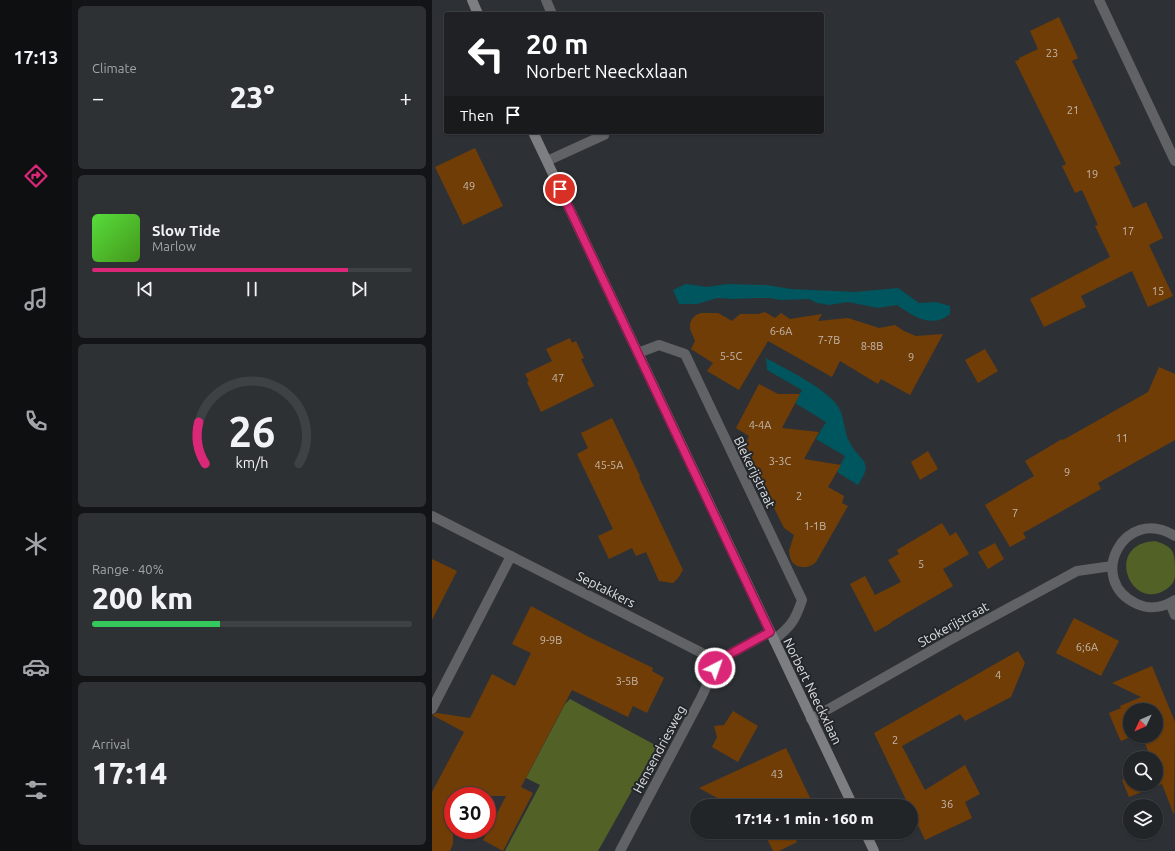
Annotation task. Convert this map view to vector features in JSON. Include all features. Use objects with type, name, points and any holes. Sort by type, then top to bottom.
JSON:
[{"type":"main road","points":[[472,0],[477,12]]},
{"type":"main road","name":"Norbert Neeckxlaan","points":[[534,134],[850,799]]},
{"type":"main road","points":[[868,839],[874,851]]},
{"type":"street","points":[[546,0],[551,12]]},
{"type":"street","points":[[1099,0],[1175,161]]},
{"type":"street","points":[[547,161],[604,134]]},
{"type":"street","name":"Blekerijstraat","points":[[638,353],[659,345],[685,354],[799,593],[802,600],[796,618],[789,628],[772,636]]},
{"type":"street","name":"Septakkers","points":[[432,516],[692,648],[717,658]]},
{"type":"street","points":[[1175,536],[1167,530],[1154,528],[1142,529],[1130,534],[1114,553],[1112,566],[1114,579],[1120,591],[1130,601],[1142,606],[1156,608],[1172,602],[1175,615]]},
{"type":"street","points":[[432,709],[511,556]]},
{"type":"street","name":"Stokerijstraat","points":[[811,719],[950,640],[1077,571],[1112,566]]},
{"type":"street","points":[[717,658],[772,636]]},
{"type":"street","name":"Hensendriesweg","points":[[620,851],[701,698],[715,668],[717,658]]},
{"type":"green space","points":[[1155,541],[1170,548],[1175,560],[1175,576],[1173,583],[1170,586],[1165,590],[1153,594],[1142,592],[1133,585],[1128,575],[1126,564],[1130,553],[1139,545]]},
{"type":"green space","points":[[570,699],[657,746],[598,851],[505,851],[540,785],[526,778],[565,704]]},
{"type":"water","points":[[686,284],[707,287],[727,284],[767,285],[791,289],[855,292],[898,288],[919,303],[936,302],[950,306],[950,314],[939,320],[933,321],[916,317],[897,305],[878,308],[848,302],[829,305],[817,303],[809,299],[780,300],[770,298],[717,298],[697,304],[679,304],[673,290]]},
{"type":"water","points":[[766,358],[818,388],[828,395],[835,403],[842,414],[848,439],[866,466],[863,477],[858,485],[837,472],[845,456],[816,439],[826,422],[795,403],[802,390],[767,370]]},
{"type":"building","points":[[1059,17],[1078,58],[1072,61],[1121,164],[1114,167],[1133,208],[1146,202],[1163,238],[1149,245],[1173,296],[1148,307],[1132,271],[1081,296],[1086,307],[1044,327],[1030,299],[1110,257],[1095,226],[1098,225],[1082,190],[1075,193],[1062,166],[1066,164],[1015,61],[1038,49],[1030,31]]},
{"type":"building","points":[[475,148],[503,206],[463,225],[435,167]]},
{"type":"building","points":[[765,312],[775,318],[781,313],[790,319],[822,314],[818,321],[848,318],[879,328],[895,325],[916,336],[943,334],[910,395],[881,379],[878,384],[840,361],[832,377],[768,341],[739,390],[707,371],[713,363],[691,349],[695,341],[690,329],[690,324],[696,315],[701,313],[718,313],[732,321],[740,314],[759,314]]},
{"type":"building","points":[[570,338],[572,343],[576,341],[584,358],[581,359],[594,386],[541,412],[527,382],[529,381],[525,374],[552,361],[546,349]]},
{"type":"building","points":[[985,349],[998,371],[978,383],[965,360]]},
{"type":"building","points":[[1159,367],[1175,374],[1175,440],[1098,483],[1101,489],[1023,533],[1026,538],[1010,547],[985,505],[1034,476],[1025,461],[1148,392]]},
{"type":"building","points":[[759,384],[778,394],[800,394],[782,428],[819,432],[804,459],[841,465],[828,487],[844,496],[842,503],[848,506],[816,562],[807,567],[797,566],[792,562],[789,551],[794,535],[784,528],[744,447],[749,436],[736,428]]},
{"type":"building","points":[[612,418],[683,570],[673,583],[659,581],[646,552],[636,556],[632,548],[609,559],[598,536],[613,529],[577,454],[588,448],[581,433]]},
{"type":"building","points":[[928,451],[938,469],[920,480],[911,462]]},
{"type":"building","points":[[942,523],[950,536],[956,532],[969,554],[943,569],[953,586],[875,632],[850,584],[865,576],[875,595],[901,582],[888,560],[899,554],[897,550]]},
{"type":"building","points":[[995,543],[1004,559],[988,569],[978,552]]},
{"type":"building","points":[[432,559],[457,571],[432,620]]},
{"type":"building","points":[[531,606],[589,637],[653,668],[652,671],[664,678],[647,713],[633,706],[628,717],[572,690],[521,787],[533,793],[503,851],[483,840],[496,839],[496,815],[506,796],[496,796],[496,787],[444,787],[444,839],[453,839],[453,844],[450,851],[432,851],[432,792],[464,732],[432,715],[437,713],[470,718],[492,674],[515,686],[531,653],[512,644]]},
{"type":"building","points":[[1074,618],[1119,641],[1101,676],[1056,653]]},
{"type":"building","points":[[1018,651],[1025,663],[1011,697],[965,721],[960,714],[902,746],[925,790],[965,765],[980,794],[965,802],[972,818],[925,840],[918,825],[918,799],[906,799],[874,733]]},
{"type":"building","points":[[1152,666],[1175,722],[1174,815],[1163,787],[1163,751],[1148,751],[1145,743],[1163,743],[1163,703],[1127,703],[1141,697],[1112,683]]},
{"type":"building","points":[[1123,705],[1123,740],[1121,741],[1109,713],[1121,708],[1120,706]]},
{"type":"building","points":[[733,711],[758,726],[738,762],[712,747],[717,737],[714,726],[724,725]]},
{"type":"building","points":[[786,748],[811,799],[719,799],[699,788]]},
{"type":"building","points":[[1127,791],[1144,791],[1129,797]]},
{"type":"building","points":[[767,839],[796,839],[797,842],[779,851],[773,851]]},
{"type":"route","points":[[560,189],[770,632],[730,654],[717,658],[715,668]]}]
